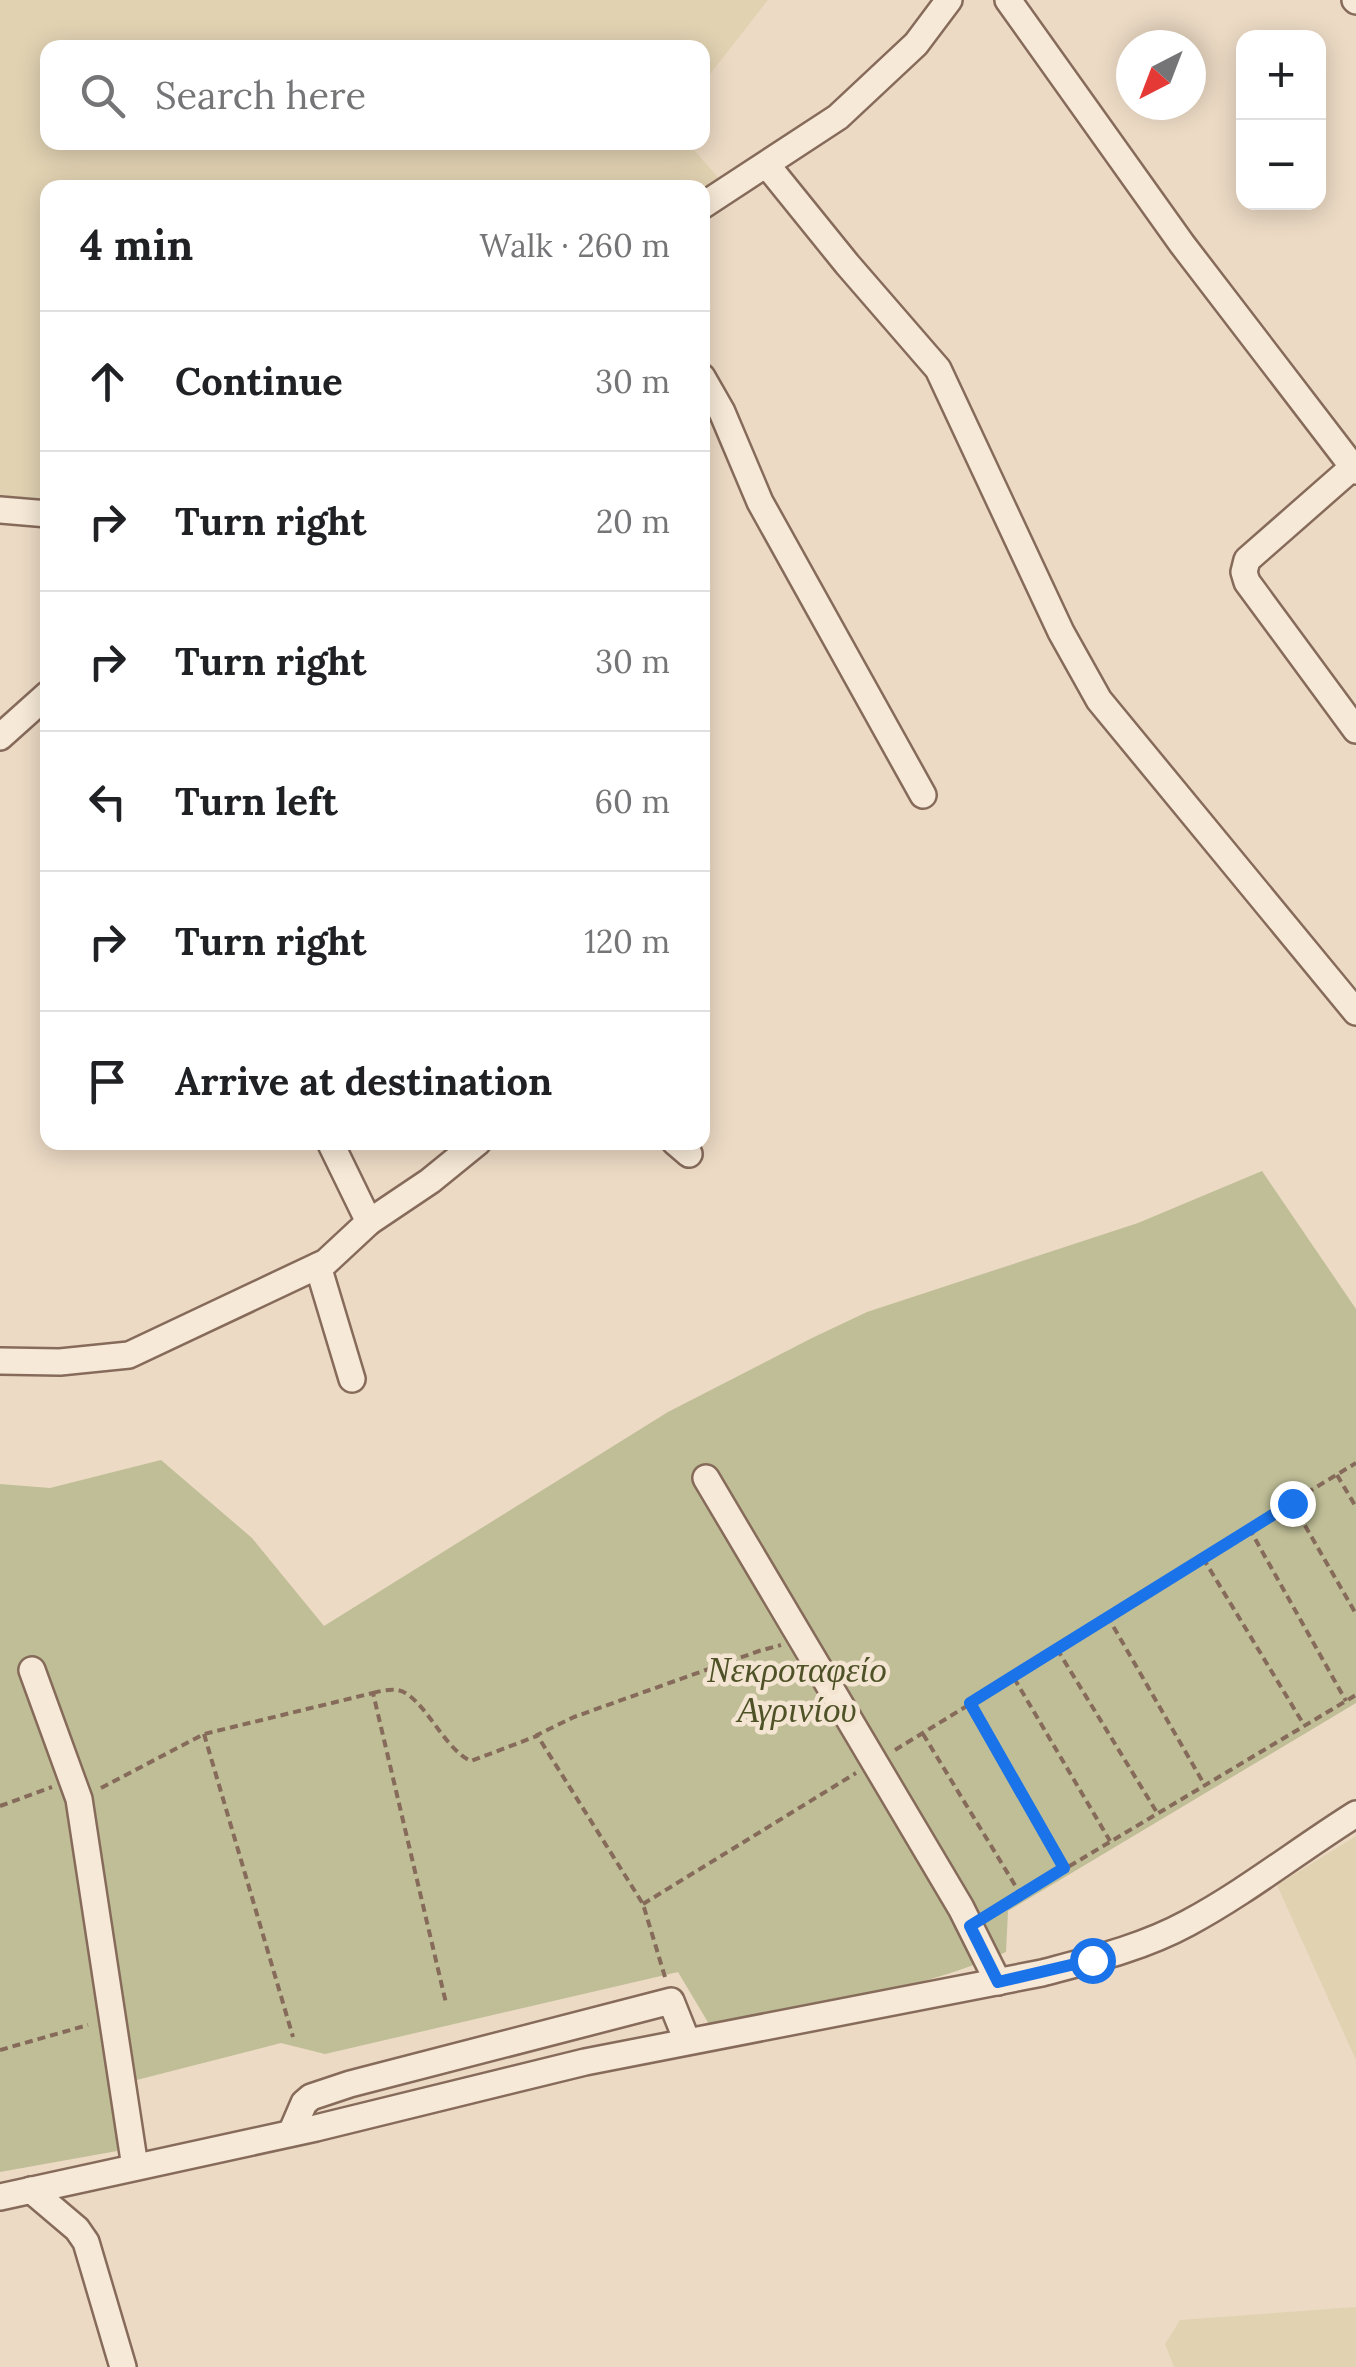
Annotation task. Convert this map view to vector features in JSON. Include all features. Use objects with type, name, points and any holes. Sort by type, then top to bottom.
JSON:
[{"type":"street","points":[[710,201],[838,118],[916,44],[950,0]]},
{"type":"street","points":[[1008,0],[1182,244],[1354,469],[1247,560],[1244,572],[1247,582],[1356,730]]},
{"type":"street","points":[[766,164],[938,369],[1061,632],[1099,700],[1356,1012]]},
{"type":"street","points":[[710,391],[760,502],[923,795]]},
{"type":"street","points":[[0,510],[40,513]]},
{"type":"street","points":[[0,738],[40,701]]},
{"type":"street","points":[[334,1150],[369,1222]]},
{"type":"street","points":[[0,1361],[60,1362],[129,1355],[318,1266],[369,1222],[468,1150]]},
{"type":"street","points":[[318,1266],[352,1379]]},
{"type":"street","points":[[706,1478],[970,1926],[998,1982]]},
{"type":"street","points":[[32,1670],[75,1790],[135,2167]]},
{"type":"street","points":[[0,2197],[291,2133],[584,2062],[998,1982],[1092,1960],[1143,1944],[1188,1923],[1356,1814]]},
{"type":"street","points":[[291,2133],[304,2103],[350,2084],[670,2001],[687,2041]]},
{"type":"street","points":[[30,2190],[77,2229],[86,2242],[124,2367]]},
{"type":"path","points":[[643,1904],[1356,1463]]},
{"type":"path","points":[[1337,1474],[1356,1507]]},
{"type":"path","points":[[1292,1503],[1356,1614]]},
{"type":"path","points":[[1249,1528],[1346,1701]]},
{"type":"path","points":[[1202,1558],[1304,1726]]},
{"type":"path","points":[[1108,1619],[1204,1784]]},
{"type":"path","points":[[0,1806],[75,1790],[204,1734],[394,1689],[414,1700],[456,1751],[471,1761],[574,1717],[760,1650],[801,1640]]},
{"type":"path","points":[[1057,1648],[1157,1812]]},
{"type":"path","points":[[1014,1678],[1110,1841]]},
{"type":"path","points":[[373,1693],[446,2003]]},
{"type":"path","points":[[970,1926],[1356,1695]]},
{"type":"path","points":[[970,1703],[1064,1868]]},
{"type":"path","points":[[204,1734],[292,2037]]},
{"type":"path","points":[[922,1734],[1021,1895]]},
{"type":"path","points":[[537,1736],[643,1904],[670,2001]]},
{"type":"path","points":[[0,2050],[112,2018]]},
{"type":"shaded area","points":[[0,0],[768,0],[710,74],[710,40],[40,40],[40,150],[694,150],[721,181],[710,188],[710,180],[40,180],[40,507],[0,505]]},
{"type":"shaded area","points":[[1356,1836],[1356,2060],[1277,1885]]},
{"type":"shaded area","points":[[1356,2307],[1356,2367],[1174,2367],[1165,2344],[1180,2320]]},
{"type":"green space","name":"Νεκροταφείο Αγρινίου","points":[[1262,1171],[1356,1309],[1356,1703],[1008,1911],[1006,1952],[971,1966],[860,1997],[709,2024],[678,1972],[325,2054],[281,2043],[117,2085],[117,2151],[0,2172],[0,1484],[50,1488],[161,1460],[252,1538],[324,1626],[668,1412],[812,1338],[867,1312],[1138,1223]]},
{"type":"route","points":[[1092,1960],[998,1982],[970,1926],[1064,1868],[970,1703],[1292,1503]]}]
